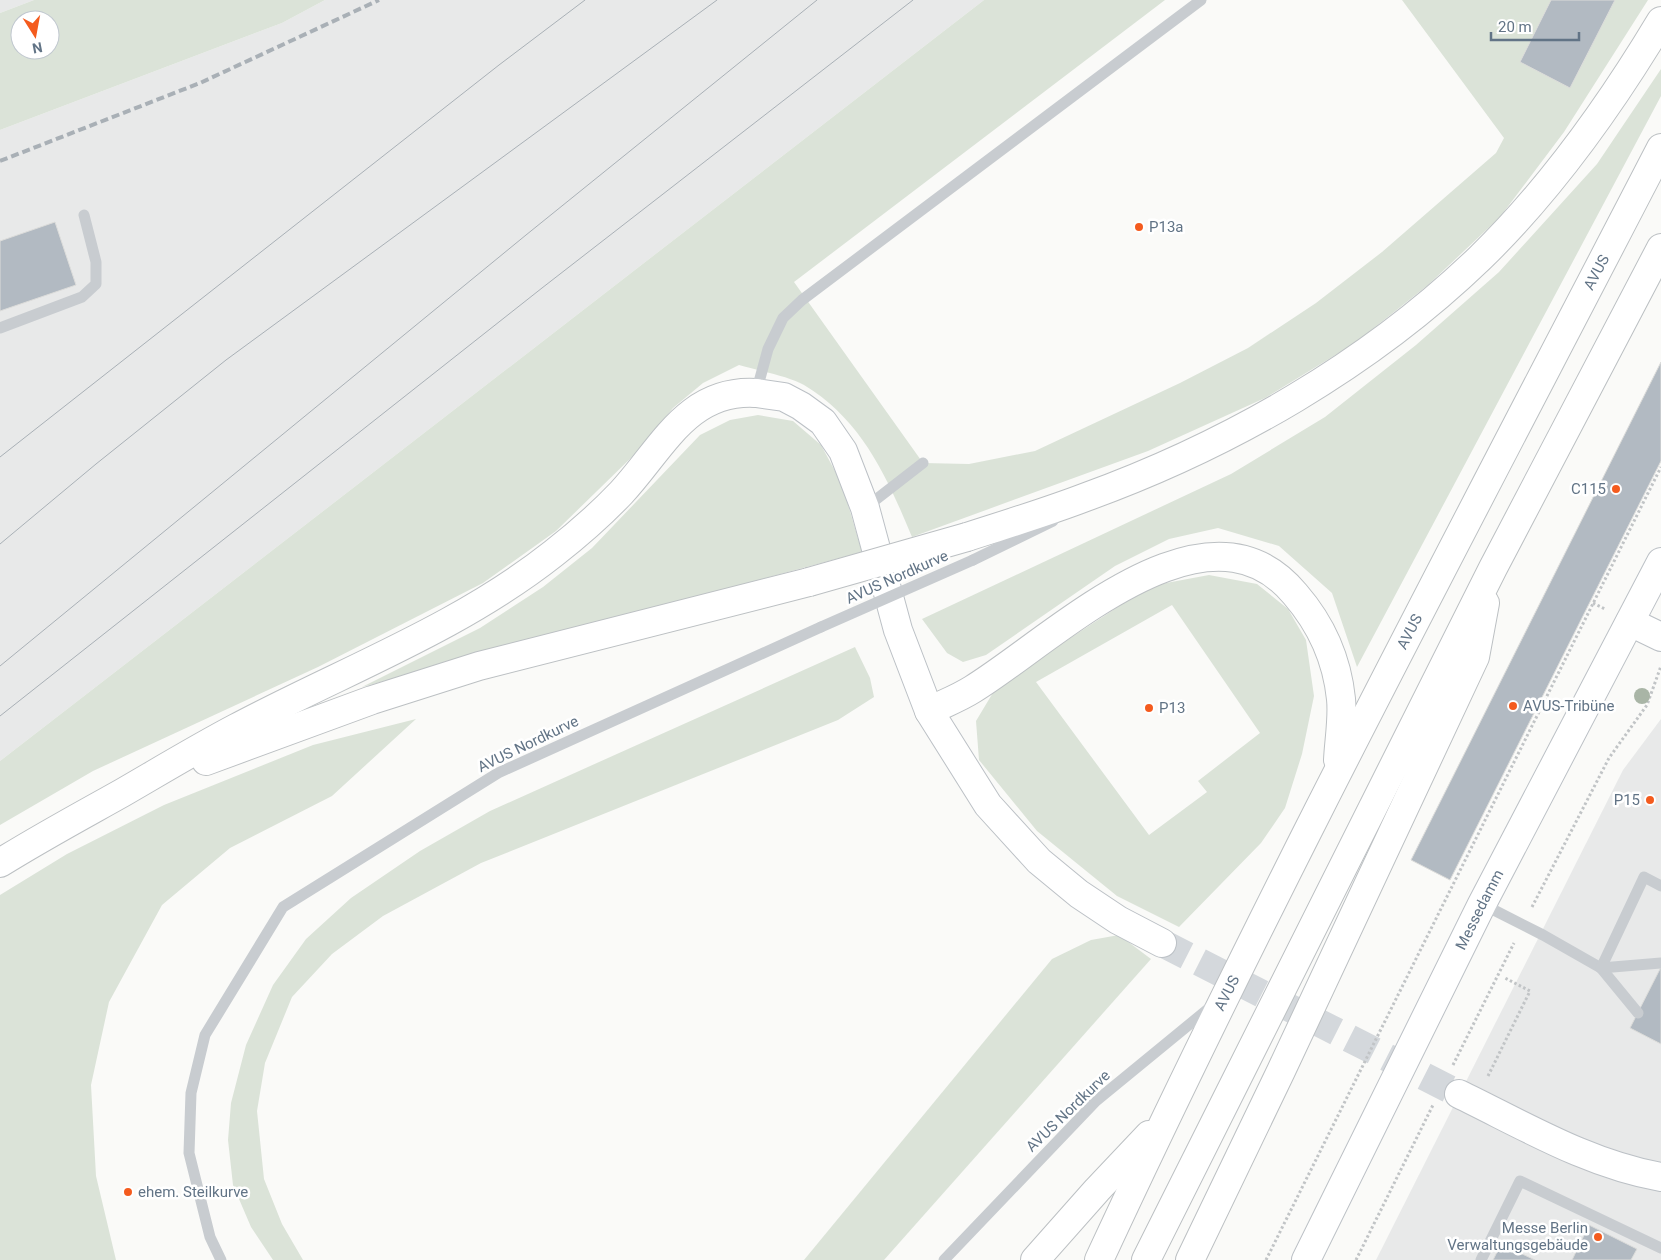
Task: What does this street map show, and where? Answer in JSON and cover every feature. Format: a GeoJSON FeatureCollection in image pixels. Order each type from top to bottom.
{"type":"FeatureCollection","features":[{"type":"Feature","properties":{"kind":"main road"},"geometry":{"type":"LineString","coordinates":[[118,795],[276,734],[372,700],[470,669],[708,606],[809,582],[970,548],[1146,473],[1258,420],[1354,360],[1442,293],[1481,257],[1551,181],[1628,74],[1661,21]]}},
{"type":"Feature","properties":{"kind":"main road","name":"AVUS"},"geometry":{"type":"LineString","coordinates":[[1099,1260],[1165,1118],[1338,770],[1661,148]]}},
{"type":"Feature","properties":{"kind":"main road"},"geometry":{"type":"LineString","coordinates":[[1146,1260],[1493,568],[1661,248]]}},
{"type":"Feature","properties":{"kind":"main road"},"geometry":{"type":"LineString","coordinates":[[0,862],[236,728],[433,632],[497,594],[554,553],[621,494],[677,424],[696,408],[718,396],[740,392],[756,393],[784,397],[823,422],[842,450],[866,508],[898,630],[929,711],[988,805],[1039,861],[1079,894],[1118,920],[1162,943]]}},
{"type":"Feature","properties":{"kind":"main road"},"geometry":{"type":"LineString","coordinates":[[929,711],[972,690],[1088,608],[1139,578],[1183,560],[1228,556],[1262,566],[1289,587],[1312,615],[1334,659],[1341,700],[1338,770]]}},
{"type":"Feature","properties":{"kind":"main road","name":"Messedamm"},"geometry":{"type":"LineString","coordinates":[[1306,1260],[1482,904],[1661,562]]}},
{"type":"Feature","properties":{"kind":"main road"},"geometry":{"type":"LineString","coordinates":[[1190,1260],[1281,1071],[1474,657],[1493,568]]}},
{"type":"Feature","properties":{"kind":"main road"},"geometry":{"type":"LineString","coordinates":[[1630,622],[1661,637]]}},
{"type":"Feature","properties":{"kind":"main road"},"geometry":{"type":"LineString","coordinates":[[1447,1098],[1590,1158],[1629,1171],[1661,1177]]}},
{"type":"Feature","properties":{"kind":"main road"},"geometry":{"type":"LineString","coordinates":[[1035,1260],[1096,1190],[1165,1118]]}},
{"type":"Feature","properties":{"kind":"lane"},"geometry":{"type":"LineString","coordinates":[[756,393],[768,350],[783,318],[802,300],[1201,0]]}},
{"type":"Feature","properties":{"kind":"lane"},"geometry":{"type":"LineString","coordinates":[[0,328],[82,297],[96,284],[96,262],[84,215]]}},
{"type":"Feature","properties":{"kind":"lane"},"geometry":{"type":"LineString","coordinates":[[866,508],[923,463]]}},
{"type":"Feature","properties":{"kind":"lane","name":"AVUS Nordkurve"},"geometry":{"type":"LineString","coordinates":[[221,1260],[210,1237],[189,1153],[191,1093],[205,1034],[283,907],[498,773],[821,627],[970,548]]}},
{"type":"Feature","properties":{"kind":"lane"},"geometry":{"type":"LineString","coordinates":[[1601,968],[1644,877],[1661,886]]}},
{"type":"Feature","properties":{"kind":"lane"},"geometry":{"type":"LineString","coordinates":[[1482,904],[1543,935],[1601,968],[1638,1013]]}},
{"type":"Feature","properties":{"kind":"lane"},"geometry":{"type":"LineString","coordinates":[[1601,968],[1661,963]]}},
{"type":"Feature","properties":{"kind":"lane","name":"AVUS Nordkurve"},"geometry":{"type":"LineString","coordinates":[[944,1260],[1096,1101],[1225,996]]}},
{"type":"Feature","properties":{"kind":"lane"},"geometry":{"type":"LineString","coordinates":[[1481,1260],[1520,1181],[1661,1248]]}},
{"type":"Feature","properties":{"kind":"path"},"geometry":{"type":"LineString","coordinates":[[1266,1260],[1661,467]]}},
{"type":"Feature","properties":{"kind":"path"},"geometry":{"type":"LineString","coordinates":[[1453,1066],[1609,758],[1646,706],[1661,666]]}},
{"type":"Feature","properties":{"kind":"path"},"geometry":{"type":"LineString","coordinates":[[1490,1073],[1530,991],[1505,978]]}},
{"type":"Feature","properties":{"kind":"path"},"geometry":{"type":"LineString","coordinates":[[1356,1260],[1447,1098]]}},
{"type":"Feature","properties":{"kind":"shaded area"},"geometry":{"type":"Polygon","coordinates":[[[0,0],[34,0],[0,13],[0,0]]]}},
{"type":"Feature","properties":{"kind":"shaded area"},"geometry":{"type":"Polygon","coordinates":[[[34,0],[325,0],[282,23],[0,130],[0,13],[34,0]]]}},
{"type":"Feature","properties":{"kind":"shaded area"},"geometry":{"type":"Polygon","coordinates":[[[325,0],[984,0],[0,761],[0,130],[282,23],[325,0]]]}},
{"type":"Feature","properties":{"kind":"shaded area"},"geometry":{"type":"Polygon","coordinates":[[[984,0],[1165,0],[794,282],[923,463],[969,464],[1035,451],[1180,383],[1248,348],[1316,303],[1382,252],[1496,153],[1504,138],[1402,0],[1648,0],[1564,132],[1500,217],[1428,285],[1355,343],[1265,398],[1148,451],[912,537],[882,472],[857,433],[842,415],[824,399],[798,382],[739,365],[703,383],[673,408],[636,453],[556,531],[483,583],[318,667],[93,771],[0,825],[0,761],[984,0]]]}},
{"type":"Feature","properties":{"kind":"shaded area"},"geometry":{"type":"Polygon","coordinates":[[[1661,69],[1661,96],[1357,667],[1332,593],[1279,546],[1218,528],[1169,539],[1115,566],[986,655],[963,662],[947,653],[922,619],[1231,474],[1325,417],[1416,345],[1499,272],[1597,164],[1661,69]]]}},
{"type":"Feature","properties":{"kind":"shaded area"},"geometry":{"type":"Polygon","coordinates":[[[758,415],[793,421],[821,445],[842,484],[862,552],[362,687],[480,628],[543,587],[592,548],[700,435],[730,420],[758,415]]]}},
{"type":"Feature","properties":{"kind":"shaded area"},"geometry":{"type":"Polygon","coordinates":[[[1209,575],[1257,584],[1288,609],[1306,640],[1314,696],[1302,754],[1285,808],[1261,843],[1179,927],[1117,896],[1037,831],[979,760],[976,721],[997,686],[1150,586],[1209,575]],[[1172,605],[1036,682],[1149,835],[1207,792],[1198,781],[1260,733],[1172,605]]]}},
{"type":"Feature","properties":{"kind":"shaded area"},"geometry":{"type":"Polygon","coordinates":[[[855,647],[870,678],[874,697],[838,720],[481,863],[383,916],[332,954],[292,997],[265,1063],[257,1111],[264,1179],[282,1224],[303,1260],[273,1260],[251,1227],[233,1185],[228,1140],[231,1103],[246,1045],[273,985],[306,939],[351,898],[420,851],[490,811],[855,647]]]}},
{"type":"Feature","properties":{"kind":"shaded area"},"geometry":{"type":"Polygon","coordinates":[[[416,719],[332,796],[230,848],[162,905],[109,1002],[91,1085],[96,1176],[116,1260],[0,1260],[0,895],[67,854],[164,805],[313,745],[416,719]]]}},
{"type":"Feature","properties":{"kind":"shaded area"},"geometry":{"type":"Polygon","coordinates":[[[1661,719],[1661,1260],[1376,1260],[1623,770],[1661,719]]]}},
{"type":"Feature","properties":{"kind":"shaded area"},"geometry":{"type":"Polygon","coordinates":[[[1119,935],[1151,959],[884,1260],[804,1260],[1052,959],[1091,940],[1119,935]]]}},
{"type":"Feature","properties":{"kind":"building"},"geometry":{"type":"Polygon","coordinates":[[[1551,0],[1615,0],[1570,88],[1520,62],[1551,0]]]}},
{"type":"Feature","properties":{"kind":"building"},"geometry":{"type":"Polygon","coordinates":[[[55,222],[76,285],[0,311],[0,241],[55,222]]]}},
{"type":"Feature","properties":{"kind":"building","name":"AVUS-Tribüne"},"geometry":{"type":"Polygon","coordinates":[[[1661,362],[1661,461],[1450,880],[1411,860],[1661,362]]]}},
{"type":"Feature","properties":{"kind":"building"},"geometry":{"type":"Polygon","coordinates":[[[1661,967],[1661,1044],[1630,1028],[1661,967]]]}},
{"type":"Feature","properties":{"kind":"building","name":"Messe Berlin Verwaltungsgebäude"},"geometry":{"type":"Polygon","coordinates":[[[1589,1225],[1637,1249],[1631,1260],[1572,1260],[1589,1225]]]}},
{"type":"Feature","properties":{"kind":"building","name":"Messe Berlin Verwaltungsgebäude"},"geometry":{"type":"Polygon","coordinates":[[[1501,1244],[1535,1260],[1493,1260],[1501,1244]]]}},
{"type":"Feature","properties":{"kind":"tunnel"},"geometry":{"type":"LineString","coordinates":[[1162,943],[1459,1094]]}},
{"type":"Feature","properties":{"kind":"tram line"},"geometry":{"type":"LineString","coordinates":[[0,457],[499,65],[585,0]]}},
{"type":"Feature","properties":{"kind":"tram line"},"geometry":{"type":"LineString","coordinates":[[0,544],[226,360],[717,0]]}},
{"type":"Feature","properties":{"kind":"tram line"},"geometry":{"type":"LineString","coordinates":[[0,666],[526,235],[817,0]]}},
{"type":"Feature","properties":{"kind":"tram line"},"geometry":{"type":"LineString","coordinates":[[0,716],[542,288],[913,0]]}},
{"type":"Feature","properties":{"kind":"railway"},"geometry":{"type":"LineString","coordinates":[[0,161],[200,83],[379,0]]}},
{"type":"Feature","properties":{"kind":"place","name":"P13a"},"geometry":{"type":"Point","coordinates":[1139,227]}},
{"type":"Feature","properties":{"kind":"place","name":"C115"},"geometry":{"type":"Point","coordinates":[1616,489]}},
{"type":"Feature","properties":{"kind":"place","name":"AVUS-Tribüne"},"geometry":{"type":"Point","coordinates":[1513,706]}},
{"type":"Feature","properties":{"kind":"place","name":"P13"},"geometry":{"type":"Point","coordinates":[1149,708]}},
{"type":"Feature","properties":{"kind":"place","name":"P15"},"geometry":{"type":"Point","coordinates":[1650,800]}},
{"type":"Feature","properties":{"kind":"place","name":"ehem. Steilkurve"},"geometry":{"type":"Point","coordinates":[128,1192]}},
{"type":"Feature","properties":{"kind":"place","name":"Messe Berlin Verwaltungsgebäude"},"geometry":{"type":"Point","coordinates":[1598,1237]}}]}
